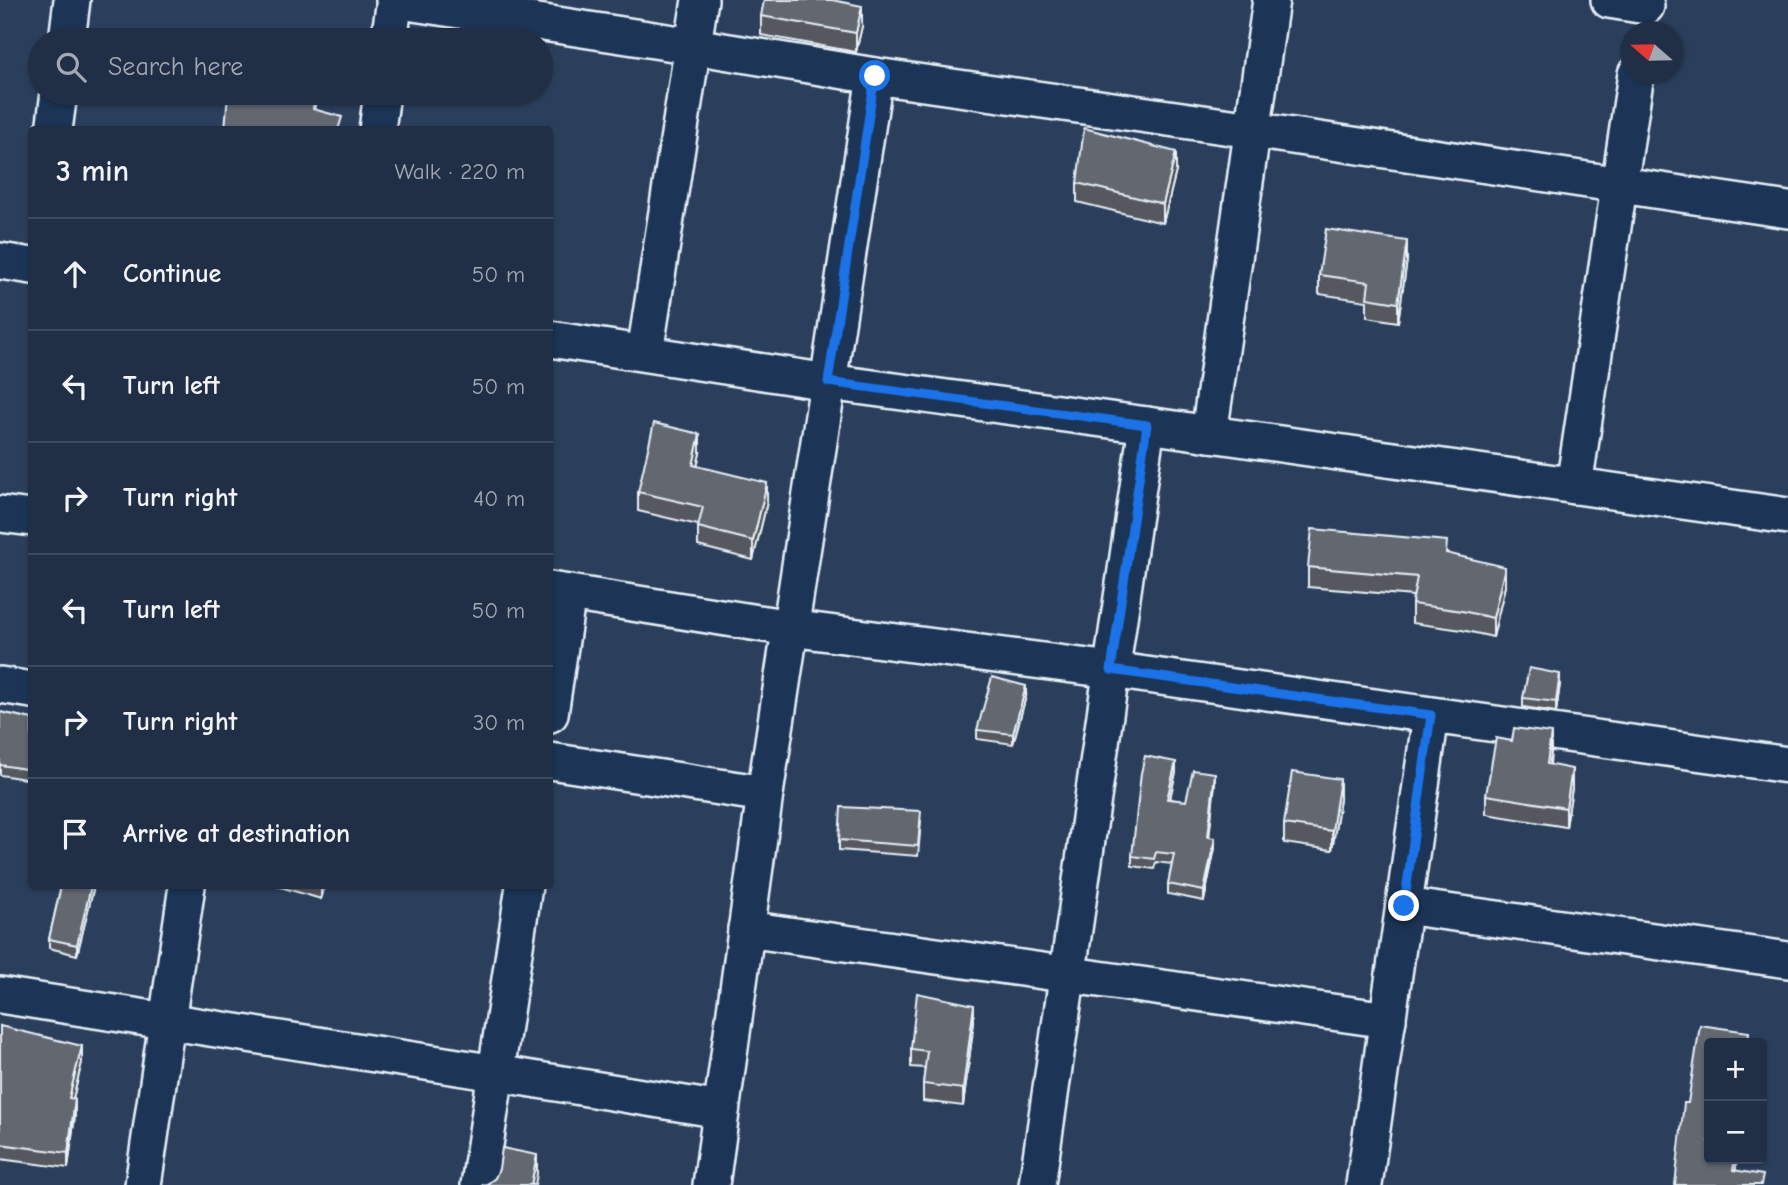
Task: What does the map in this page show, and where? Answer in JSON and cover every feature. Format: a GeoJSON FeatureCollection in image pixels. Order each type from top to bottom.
{"type":"FeatureCollection","features":[{"type":"Feature","properties":{"kind":"street"},"geometry":{"type":"LineString","coordinates":[[68,28],[72,0]]}},
{"type":"Feature","properties":{"kind":"street"},"geometry":{"type":"LineString","coordinates":[[390,28],[394,0],[875,76],[1788,210]]}},
{"type":"Feature","properties":{"kind":"street"},"geometry":{"type":"LineString","coordinates":[[645,353],[700,0]]}},
{"type":"Feature","properties":{"kind":"street"},"geometry":{"type":"LineString","coordinates":[[1209,434],[1271,0]]}},
{"type":"Feature","properties":{"kind":"street"},"geometry":{"type":"LineString","coordinates":[[1609,0],[1645,12]]}},
{"type":"Feature","properties":{"kind":"street"},"geometry":{"type":"LineString","coordinates":[[711,1185],[765,793],[875,76]]}},
{"type":"Feature","properties":{"kind":"street"},"geometry":{"type":"LineString","coordinates":[[1574,486],[1634,84]]}},
{"type":"Feature","properties":{"kind":"street"},"geometry":{"type":"LineString","coordinates":[[55,126],[57,105]]}},
{"type":"Feature","properties":{"kind":"street"},"geometry":{"type":"LineString","coordinates":[[378,126],[380,105]]}},
{"type":"Feature","properties":{"kind":"street"},"geometry":{"type":"LineString","coordinates":[[0,261],[28,265]]}},
{"type":"Feature","properties":{"kind":"street"},"geometry":{"type":"LineString","coordinates":[[553,339],[828,382],[1788,516]]}},
{"type":"Feature","properties":{"kind":"street"},"geometry":{"type":"LineString","coordinates":[[1037,1185],[1147,425]]}},
{"type":"Feature","properties":{"kind":"street"},"geometry":{"type":"LineString","coordinates":[[0,514],[28,518]]}},
{"type":"Feature","properties":{"kind":"street"},"geometry":{"type":"LineString","coordinates":[[553,673],[559,592],[790,628],[1788,765]]}},
{"type":"Feature","properties":{"kind":"street"},"geometry":{"type":"LineString","coordinates":[[0,685],[28,689]]}},
{"type":"Feature","properties":{"kind":"street"},"geometry":{"type":"LineString","coordinates":[[1364,1185],[1431,715]]}},
{"type":"Feature","properties":{"kind":"street"},"geometry":{"type":"LineString","coordinates":[[553,761],[765,793]]}},
{"type":"Feature","properties":{"kind":"street"},"geometry":{"type":"LineString","coordinates":[[143,1185],[187,889]]}},
{"type":"Feature","properties":{"kind":"street"},"geometry":{"type":"LineString","coordinates":[[479,1185],[524,889]]}},
{"type":"Feature","properties":{"kind":"street"},"geometry":{"type":"LineString","coordinates":[[1404,906],[1788,960]]}},
{"type":"Feature","properties":{"kind":"street"},"geometry":{"type":"LineString","coordinates":[[746,929],[1388,1020]]}},
{"type":"Feature","properties":{"kind":"street"},"geometry":{"type":"LineString","coordinates":[[0,995],[721,1110]]}},
{"type":"Feature","properties":{"kind":"building"},"geometry":{"type":"Polygon","coordinates":[[[764,0],[832,0],[862,6],[856,33],[761,16],[764,0]]]}},
{"type":"Feature","properties":{"kind":"building"},"geometry":{"type":"Polygon","coordinates":[[[227,105],[314,105],[313,109],[342,117],[339,126],[225,126],[227,105]]]}},
{"type":"Feature","properties":{"kind":"building"},"geometry":{"type":"Polygon","coordinates":[[[1084,128],[1176,152],[1163,204],[1077,183],[1084,128]]]}},
{"type":"Feature","properties":{"kind":"building"},"geometry":{"type":"Polygon","coordinates":[[[1326,229],[1407,241],[1398,303],[1367,298],[1369,282],[1319,275],[1326,229]]]}},
{"type":"Feature","properties":{"kind":"building"},"geometry":{"type":"Polygon","coordinates":[[[654,423],[700,434],[693,465],[767,483],[753,541],[698,527],[703,507],[638,492],[654,423]]]}},
{"type":"Feature","properties":{"kind":"building"},"geometry":{"type":"Polygon","coordinates":[[[1312,529],[1447,541],[1446,553],[1505,567],[1493,618],[1412,604],[1417,577],[1308,567],[1312,529]]]}},
{"type":"Feature","properties":{"kind":"building"},"geometry":{"type":"Polygon","coordinates":[[[1529,668],[1560,674],[1556,702],[1523,698],[1529,668]]]}},
{"type":"Feature","properties":{"kind":"building"},"geometry":{"type":"Polygon","coordinates":[[[992,677],[1026,686],[1013,734],[977,730],[992,677]]]}},
{"type":"Feature","properties":{"kind":"building"},"geometry":{"type":"Polygon","coordinates":[[[0,712],[28,718],[28,769],[0,765],[0,712]]]}},
{"type":"Feature","properties":{"kind":"building"},"geometry":{"type":"Polygon","coordinates":[[[1514,728],[1551,733],[1547,764],[1572,769],[1566,808],[1486,795],[1496,738],[1512,741],[1514,728]]]}},
{"type":"Feature","properties":{"kind":"building"},"geometry":{"type":"Polygon","coordinates":[[[1145,756],[1176,762],[1167,799],[1186,801],[1193,770],[1215,773],[1208,837],[1215,838],[1204,891],[1168,884],[1174,854],[1156,852],[1154,859],[1132,856],[1145,756]]]}},
{"type":"Feature","properties":{"kind":"building"},"geometry":{"type":"Polygon","coordinates":[[[1292,772],[1340,779],[1332,831],[1284,824],[1292,772]]]}},
{"type":"Feature","properties":{"kind":"building"},"geometry":{"type":"Polygon","coordinates":[[[841,807],[921,811],[918,846],[839,840],[841,807]]]}},
{"type":"Feature","properties":{"kind":"building"},"geometry":{"type":"Polygon","coordinates":[[[60,889],[90,889],[77,945],[49,939],[60,889]]]}},
{"type":"Feature","properties":{"kind":"building"},"geometry":{"type":"Polygon","coordinates":[[[917,993],[974,1005],[963,1089],[923,1084],[927,1051],[911,1049],[917,993]]]}},
{"type":"Feature","properties":{"kind":"building"},"geometry":{"type":"Polygon","coordinates":[[[1700,1025],[1749,1032],[1748,1038],[1704,1038],[1704,1164],[1734,1164],[1733,1170],[1763,1175],[1761,1185],[1675,1185],[1684,1103],[1688,1103],[1700,1025]]]}},
{"type":"Feature","properties":{"kind":"building"},"geometry":{"type":"Polygon","coordinates":[[[0,1026],[82,1046],[69,1098],[75,1099],[68,1153],[0,1144],[0,1026]]]}},
{"type":"Feature","properties":{"kind":"building"},"geometry":{"type":"Polygon","coordinates":[[[502,1148],[537,1155],[531,1185],[481,1185],[495,1178],[502,1148]]]}},
{"type":"Feature","properties":{"kind":"route"},"geometry":{"type":"LineString","coordinates":[[875,76],[828,382],[1147,425],[1111,670],[1431,715],[1404,906]]}}]}
